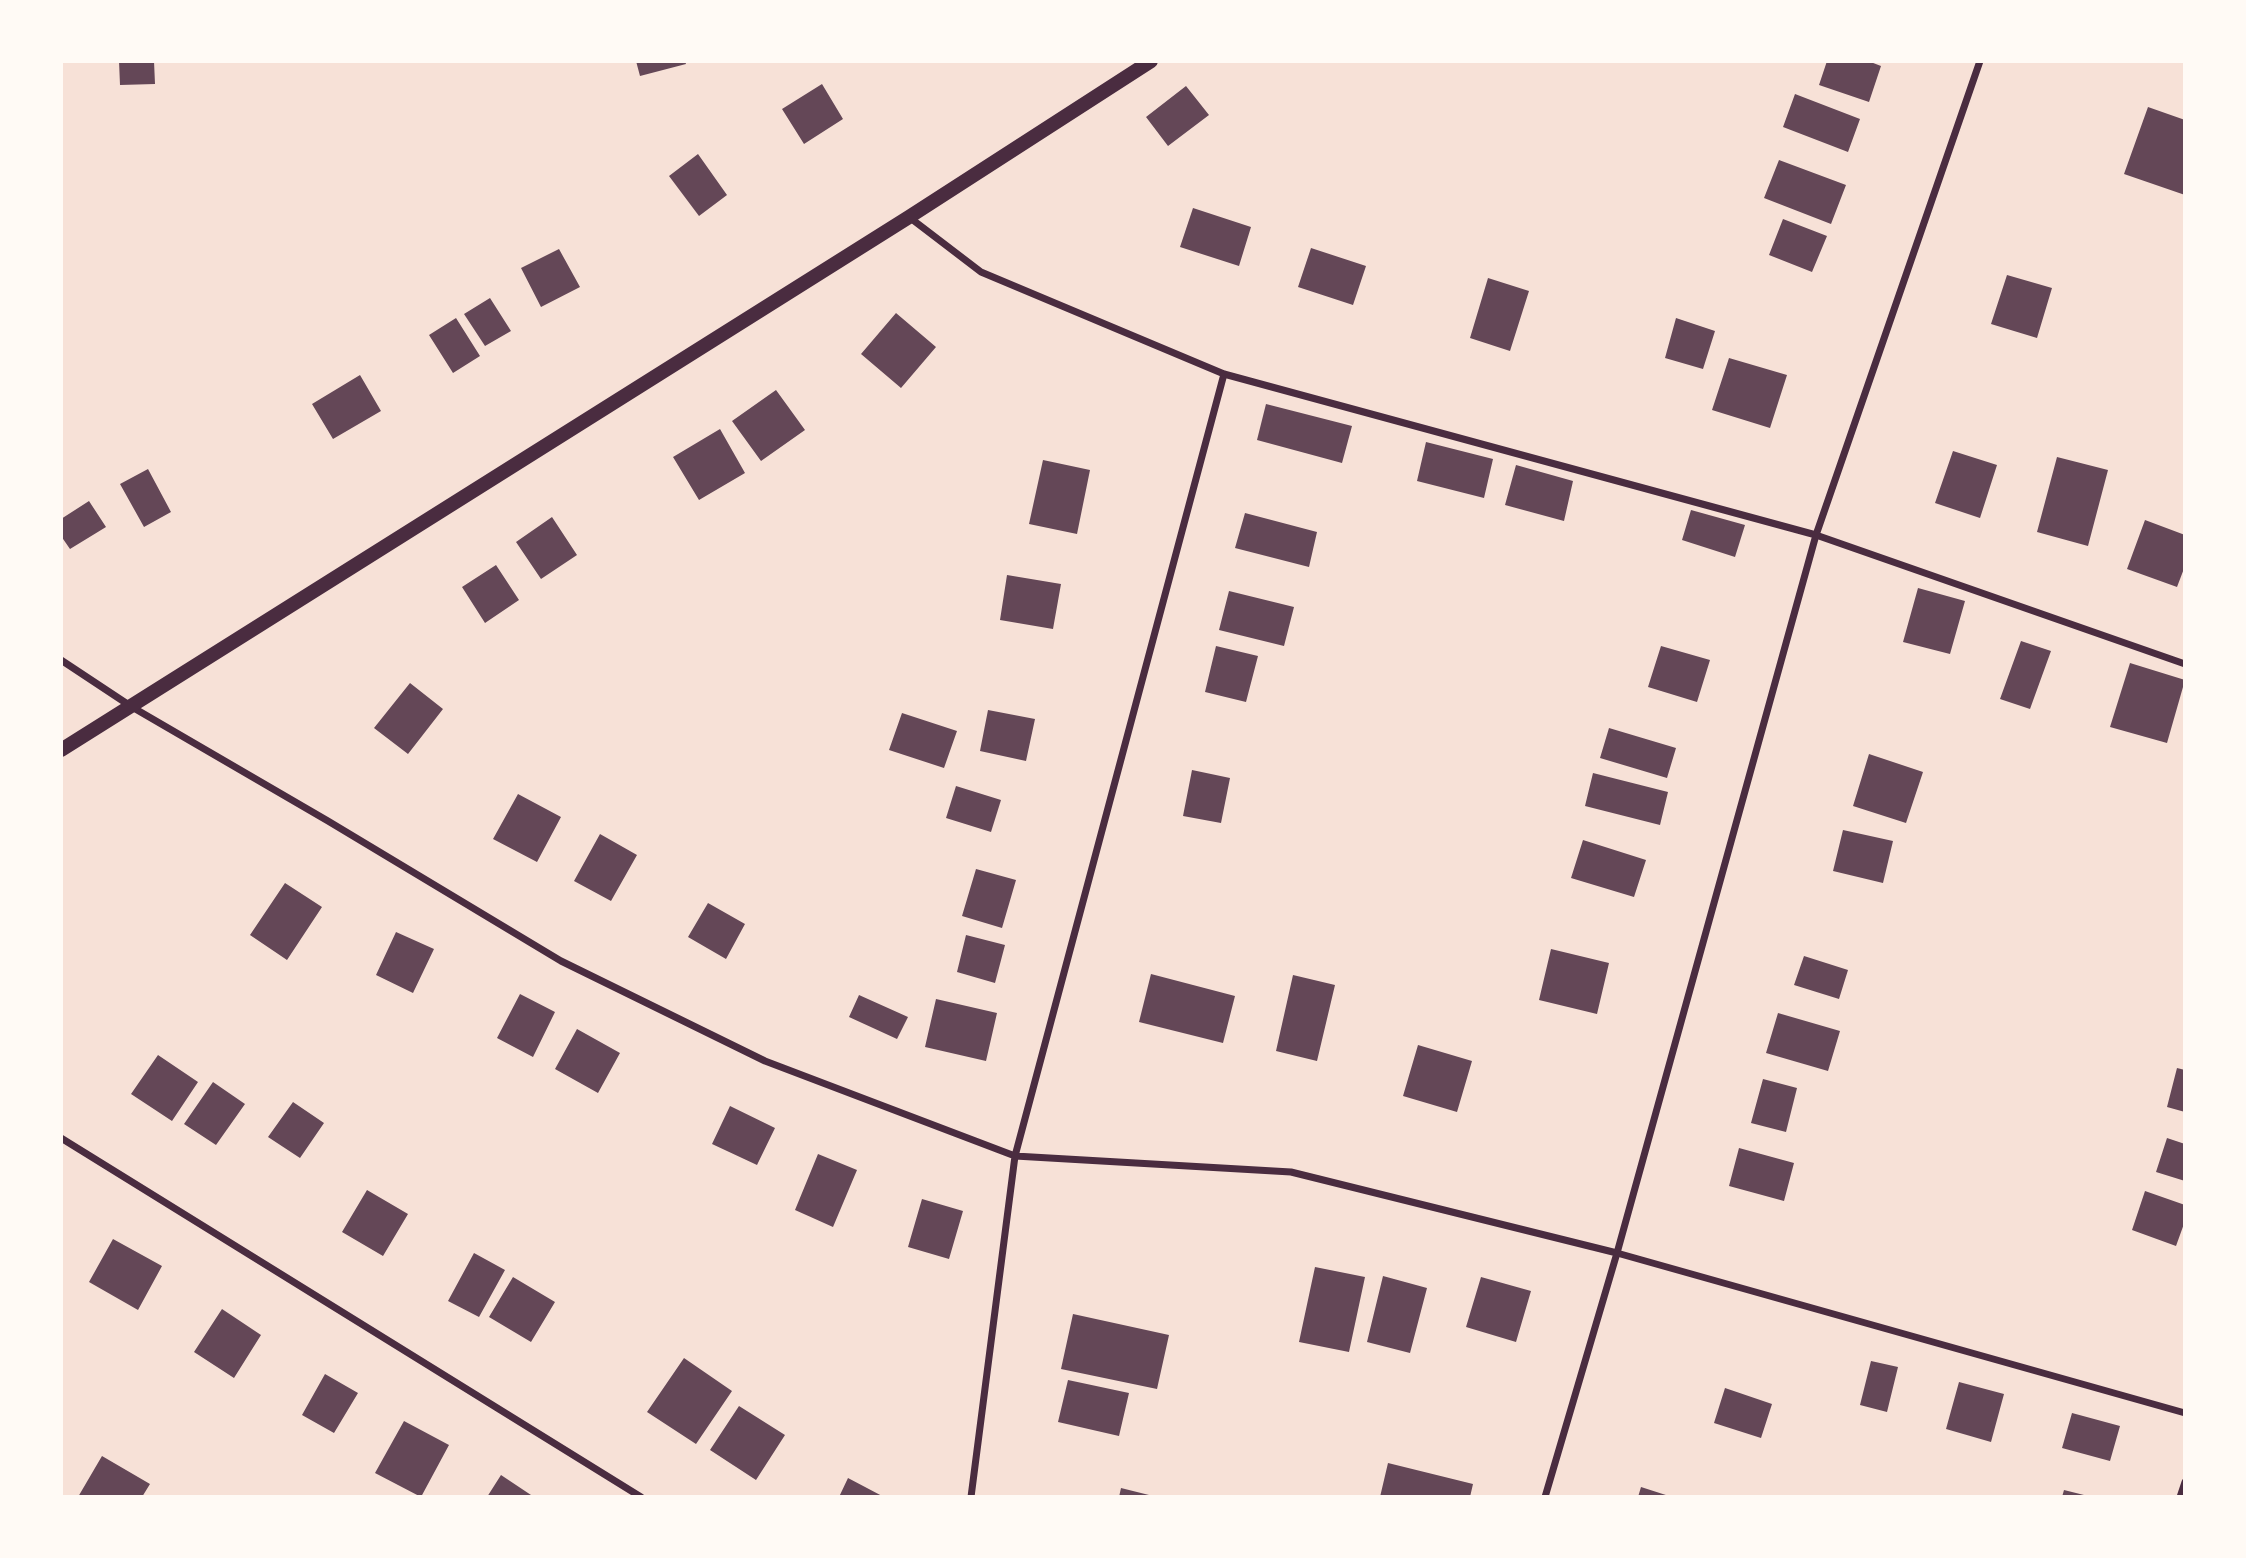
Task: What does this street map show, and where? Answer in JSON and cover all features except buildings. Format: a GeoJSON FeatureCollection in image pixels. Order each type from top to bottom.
{"type":"FeatureCollection","features":[{"type":"Feature","properties":{"kind":"main road"},"geometry":{"type":"LineString","coordinates":[[61,750],[909,217],[1151,61]]}},
{"type":"Feature","properties":{"kind":"street"},"geometry":{"type":"LineString","coordinates":[[1545,1497],[1617,1253],[1816,535],[1980,61]]}},
{"type":"Feature","properties":{"kind":"street"},"geometry":{"type":"LineString","coordinates":[[909,217],[981,272],[1224,374],[1816,535],[2185,664]]}},
{"type":"Feature","properties":{"kind":"street"},"geometry":{"type":"LineString","coordinates":[[971,1497],[1015,1156],[1224,374]]}},
{"type":"Feature","properties":{"kind":"street"},"geometry":{"type":"LineString","coordinates":[[61,660],[132,707],[561,961],[765,1060],[1015,1156],[1291,1172],[1617,1253],[2185,1413]]}},
{"type":"Feature","properties":{"kind":"street"},"geometry":{"type":"LineString","coordinates":[[61,1138],[641,1497]]}},
{"type":"Feature","properties":{"kind":"street"},"geometry":{"type":"LineString","coordinates":[[2180,1497],[2185,1482]]}}]}
